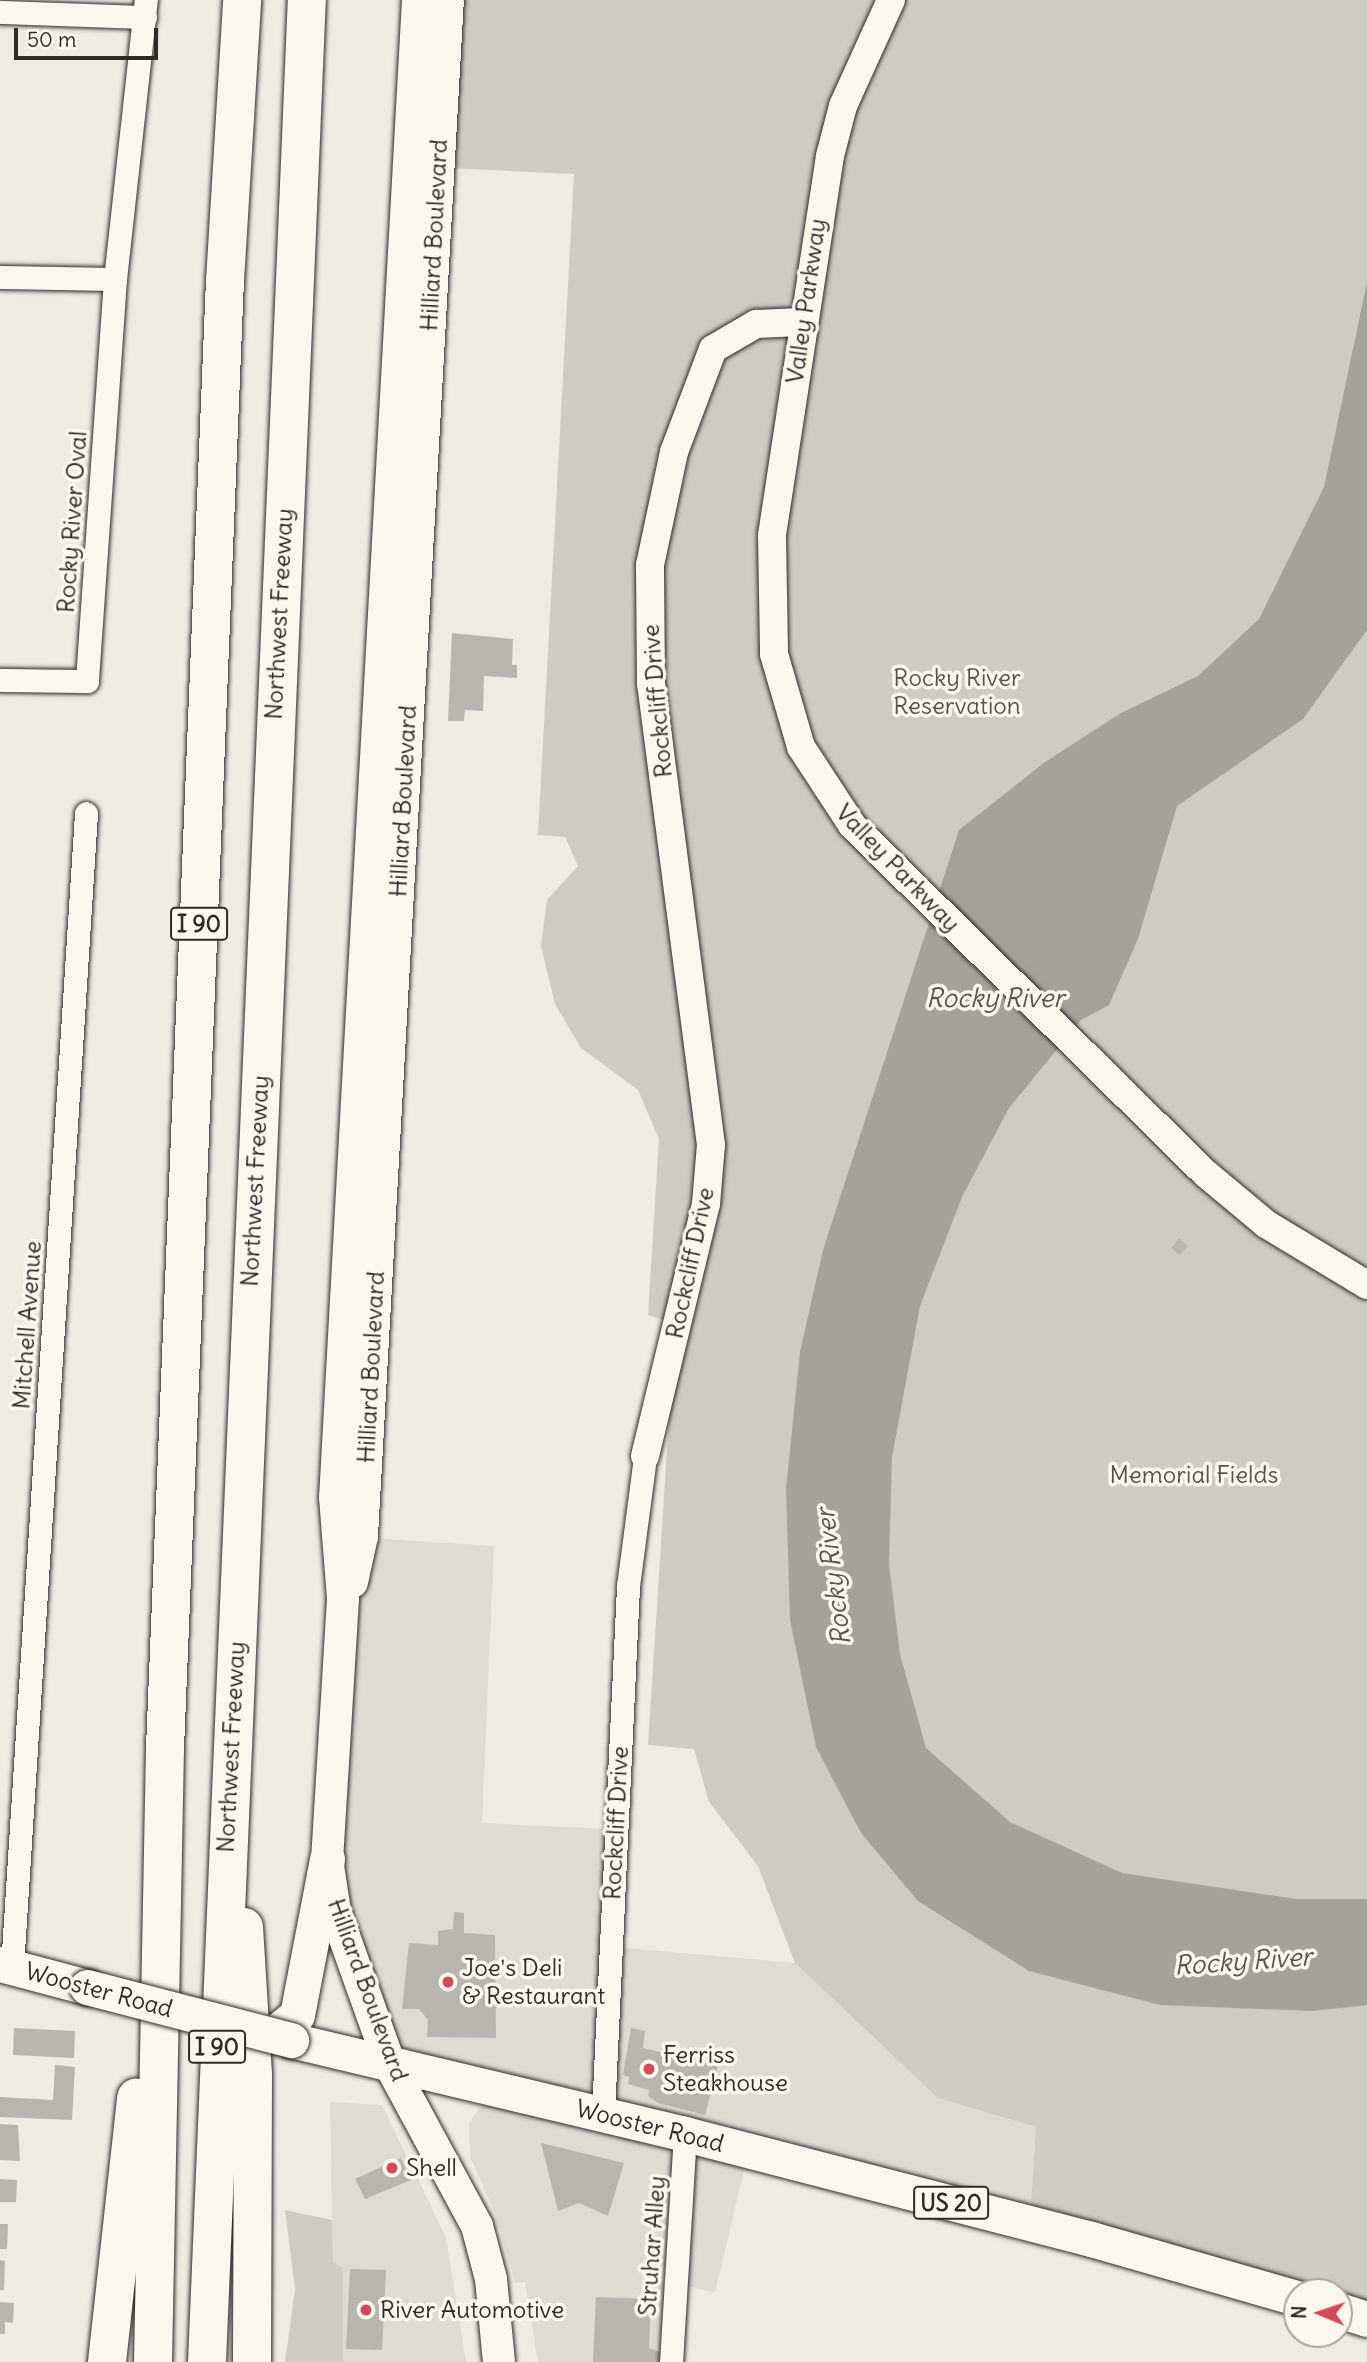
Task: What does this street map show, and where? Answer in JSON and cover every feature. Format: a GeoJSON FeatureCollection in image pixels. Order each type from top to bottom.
{"type":"FeatureCollection","features":[{"type":"Feature","properties":{"kind":"highway","name":"I 90"},"geometry":{"type":"LineString","coordinates":[[153,2362],[163,1849],[225,281],[242,0]]}},
{"type":"Feature","properties":{"kind":"highway","name":"Northwest Freeway"},"geometry":{"type":"LineString","coordinates":[[207,2362],[307,0]]}},
{"type":"Feature","properties":{"kind":"highway"},"geometry":{"type":"LineString","coordinates":[[232,1732],[253,2075],[252,2362]]}},
{"type":"Feature","properties":{"kind":"highway"},"geometry":{"type":"LineString","coordinates":[[107,2362],[163,1849]]}},
{"type":"Feature","properties":{"kind":"main road","name":"Hilliard Boulevard"},"geometry":{"type":"LineString","coordinates":[[418,0],[335,1497],[343,1599],[327,1859],[335,1911],[391,2067],[477,2226],[491,2279],[499,2362]]}},
{"type":"Feature","properties":{"kind":"main road","name":"Hilliard Boulevard"},"geometry":{"type":"LineString","coordinates":[[343,1599],[362,1536],[447,0]]}},
{"type":"Feature","properties":{"kind":"main road"},"geometry":{"type":"LineString","coordinates":[[287,2030],[327,1859]]}},
{"type":"Feature","properties":{"kind":"main road","name":"Wooster Road"},"geometry":{"type":"LineString","coordinates":[[6,1965],[87,1987],[287,2030],[391,2067],[603,2113],[1091,2239],[1283,2294]]}},
{"type":"Feature","properties":{"kind":"street","name":"Valley Parkway"},"geometry":{"type":"LineString","coordinates":[[891,0],[844,106],[816,222],[769,569],[774,654],[801,747],[826,793],[902,875],[1123,1093],[1266,1224],[1367,1285]]}},
{"type":"Feature","properties":{"kind":"street"},"geometry":{"type":"LineString","coordinates":[[0,12],[145,8]]}},
{"type":"Feature","properties":{"kind":"street","name":"Rocky River Oval"},"geometry":{"type":"LineString","coordinates":[[0,680],[87,681],[115,279],[145,8]]}},
{"type":"Feature","properties":{"kind":"street"},"geometry":{"type":"LineString","coordinates":[[0,276],[115,279]]}},
{"type":"Feature","properties":{"kind":"street","name":"Rockcliff Drive"},"geometry":{"type":"LineString","coordinates":[[603,2113],[628,1586],[645,1456],[706,1205],[711,1145],[651,684],[650,565],[674,452],[713,349],[756,324],[801,322]]}},
{"type":"Feature","properties":{"kind":"street","name":"Mitchell Avenue"},"geometry":{"type":"LineString","coordinates":[[6,1965],[86,813]]}},
{"type":"Feature","properties":{"kind":"street","name":"Struhar Alley"},"geometry":{"type":"LineString","coordinates":[[671,2362],[685,2134]]}},
{"type":"Feature","properties":{"kind":"shaded area"},"geometry":{"type":"Polygon","coordinates":[[[371,1538],[494,1546],[482,1823],[606,1829],[603,1946],[795,1963],[938,2098],[1036,2127],[1031,2208],[403,2052],[349,1910],[342,1823],[351,1596],[371,1538]]]}},
{"type":"Feature","properties":{"kind":"shaded area"},"geometry":{"type":"Polygon","coordinates":[[[330,2102],[382,2105],[446,2237],[466,2362],[343,2362],[343,2268],[333,2262],[330,2102]]]}},
{"type":"Feature","properties":{"kind":"shaded area"},"geometry":{"type":"Polygon","coordinates":[[[497,2103],[745,2166],[715,2293],[670,2281],[663,2362],[538,2362],[525,2282],[515,2283],[495,2213],[470,2157],[469,2124],[479,2108],[497,2103]]]}},
{"type":"Feature","properties":{"kind":"green space","name":"Rocky River Reservation"},"geometry":{"type":"Polygon","coordinates":[[[456,0],[1367,0],[1367,2314],[1353,2310],[1353,2278],[1283,2278],[1283,2288],[1030,2221],[1036,2127],[938,2098],[795,1963],[758,1866],[709,1802],[694,1749],[648,1745],[669,1419],[689,1329],[648,1315],[659,1139],[638,1090],[581,1048],[555,1004],[541,946],[547,900],[578,866],[565,837],[538,835],[574,174],[447,168],[456,0]]]}},
{"type":"Feature","properties":{"kind":"green space"},"geometry":{"type":"Polygon","coordinates":[[[285,2210],[332,2220],[333,2262],[343,2268],[343,2362],[285,2362],[295,2289],[285,2210]]]}},
{"type":"Feature","properties":{"kind":"water","name":"Rocky River"},"geometry":{"type":"Polygon","coordinates":[[[1367,282],[1367,630],[1303,719],[1177,806],[1138,939],[1109,1005],[1081,1020],[1009,1108],[962,1197],[920,1306],[892,1457],[889,1564],[900,1654],[926,1748],[1010,1822],[1122,1873],[1296,1899],[1367,1899],[1367,2005],[1313,2011],[1160,2005],[1029,1971],[918,1901],[861,1833],[816,1747],[790,1620],[786,1489],[800,1352],[823,1250],[959,830],[1045,762],[1121,713],[1198,676],[1259,619],[1324,487],[1367,282]]]}},
{"type":"Feature","properties":{"kind":"building"},"geometry":{"type":"Polygon","coordinates":[[[452,633],[513,639],[512,665],[517,665],[517,678],[484,676],[483,711],[465,710],[464,721],[448,721],[452,633]]]}},
{"type":"Feature","properties":{"kind":"building"},"geometry":{"type":"Polygon","coordinates":[[[1179,1238],[1188,1246],[1179,1255],[1171,1248],[1179,1238]]]}},
{"type":"Feature","properties":{"kind":"building","name":"Joe's Deli & Restaurant"},"geometry":{"type":"Polygon","coordinates":[[[454,1912],[464,1913],[464,1933],[495,1935],[496,2038],[427,2037],[428,2020],[419,2009],[402,2009],[409,1943],[438,1945],[438,1931],[453,1929],[454,1912]]]}},
{"type":"Feature","properties":{"kind":"building"},"geometry":{"type":"Polygon","coordinates":[[[14,2028],[75,2031],[74,2058],[13,2055],[14,2028]]]}},
{"type":"Feature","properties":{"kind":"building"},"geometry":{"type":"Polygon","coordinates":[[[631,2028],[645,2031],[643,2048],[664,2053],[666,2046],[680,2048],[678,2056],[718,2066],[705,2115],[658,2103],[648,2096],[649,2090],[628,2084],[629,2077],[623,2075],[631,2028]]]}},
{"type":"Feature","properties":{"kind":"building"},"geometry":{"type":"Polygon","coordinates":[[[55,2065],[75,2067],[72,2120],[0,2117],[0,2097],[53,2100],[55,2065]]]}},
{"type":"Feature","properties":{"kind":"building"},"geometry":{"type":"Polygon","coordinates":[[[0,2124],[18,2125],[20,2161],[0,2160],[0,2124]]]}},
{"type":"Feature","properties":{"kind":"building"},"geometry":{"type":"Polygon","coordinates":[[[541,2143],[624,2163],[608,2216],[579,2203],[558,2211],[541,2143]]]}},
{"type":"Feature","properties":{"kind":"building","name":"Shell"},"geometry":{"type":"Polygon","coordinates":[[[401,2158],[411,2180],[365,2199],[355,2179],[401,2158]]]}},
{"type":"Feature","properties":{"kind":"building"},"geometry":{"type":"Polygon","coordinates":[[[0,2179],[17,2180],[16,2202],[0,2202],[0,2179]]]}},
{"type":"Feature","properties":{"kind":"building"},"geometry":{"type":"Polygon","coordinates":[[[0,2224],[8,2224],[7,2249],[0,2249],[0,2224]]]}},
{"type":"Feature","properties":{"kind":"building"},"geometry":{"type":"Polygon","coordinates":[[[0,2260],[5,2261],[4,2290],[0,2290],[0,2260]]]}},
{"type":"Feature","properties":{"kind":"building","name":"River Automotive"},"geometry":{"type":"Polygon","coordinates":[[[350,2269],[386,2270],[382,2350],[346,2349],[350,2269]]]}},
{"type":"Feature","properties":{"kind":"building"},"geometry":{"type":"Polygon","coordinates":[[[596,2297],[651,2299],[649,2348],[660,2352],[660,2362],[593,2362],[596,2297]]]}},
{"type":"Feature","properties":{"kind":"building"},"geometry":{"type":"Polygon","coordinates":[[[0,2302],[14,2303],[13,2323],[5,2322],[5,2334],[0,2334],[0,2302]]]}},
{"type":"Feature","properties":{"kind":"place","name":"Joe's Deli & Restaurant"},"geometry":{"type":"Point","coordinates":[448,1982]}},
{"type":"Feature","properties":{"kind":"place","name":"Ferriss Steakhouse"},"geometry":{"type":"Point","coordinates":[649,2069]}},
{"type":"Feature","properties":{"kind":"place","name":"Shell"},"geometry":{"type":"Point","coordinates":[392,2168]}},
{"type":"Feature","properties":{"kind":"place","name":"River Automotive"},"geometry":{"type":"Point","coordinates":[366,2310]}},
{"type":"Feature","properties":{"kind":"park label","name":"Memorial Fields"},"geometry":{"type":"Point","coordinates":[1194,1475]}}]}
